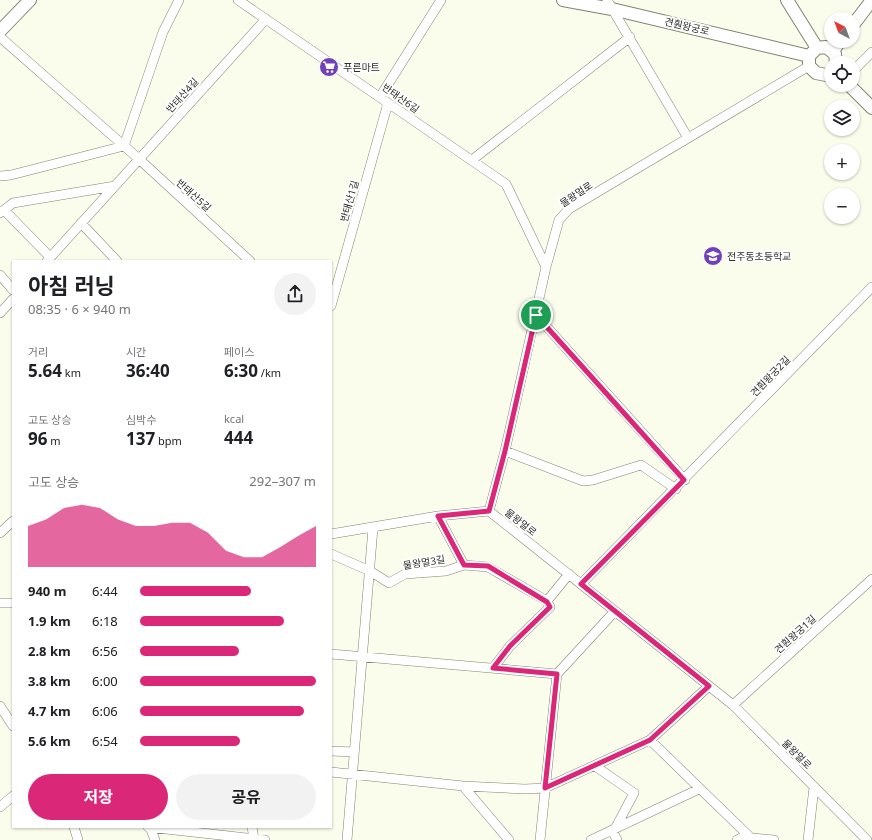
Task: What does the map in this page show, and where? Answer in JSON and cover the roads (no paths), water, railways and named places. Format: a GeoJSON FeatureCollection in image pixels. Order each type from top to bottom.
{"type":"FeatureCollection","features":[{"type":"Feature","properties":{"kind":"street"},"geometry":{"type":"LineString","coordinates":[[0,31],[30,0]]}},
{"type":"Feature","properties":{"kind":"street"},"geometry":{"type":"LineString","coordinates":[[0,175],[11,175],[124,146],[162,32],[179,0]]}},
{"type":"Feature","properties":{"kind":"street","name":"반태산6길"},"geometry":{"type":"LineString","coordinates":[[238,0],[506,184],[546,267]]}},
{"type":"Feature","properties":{"kind":"street"},"geometry":{"type":"LineString","coordinates":[[380,97],[441,0]]}},
{"type":"Feature","properties":{"kind":"street","name":"견훤왕궁로"},"geometry":{"type":"LineString","coordinates":[[563,0],[610,4],[812,56]]}},
{"type":"Feature","properties":{"kind":"street"},"geometry":{"type":"LineString","coordinates":[[787,0],[812,56],[816,73],[820,75],[824,74]]}},
{"type":"Feature","properties":{"kind":"street"},"geometry":{"type":"LineString","coordinates":[[860,16],[872,1]]}},
{"type":"Feature","properties":{"kind":"street"},"geometry":{"type":"LineString","coordinates":[[610,4],[688,138]]}},
{"type":"Feature","properties":{"kind":"street","name":"반태산4길"},"geometry":{"type":"LineString","coordinates":[[2,212],[49,259],[266,19]]}},
{"type":"Feature","properties":{"kind":"street","name":"반태산5길"},"geometry":{"type":"LineString","coordinates":[[0,37],[139,159],[249,260]]}},
{"type":"Feature","properties":{"kind":"street"},"geometry":{"type":"LineString","coordinates":[[472,160],[630,37]]}},
{"type":"Feature","properties":{"kind":"street"},"geometry":{"type":"LineString","coordinates":[[812,56],[826,47],[833,51],[836,56]]}},
{"type":"Feature","properties":{"kind":"street"},"geometry":{"type":"LineString","coordinates":[[860,64],[872,52]]}},
{"type":"Feature","properties":{"kind":"street","name":"물왕멀로"},"geometry":{"type":"LineString","coordinates":[[812,56],[688,138],[569,209],[559,220],[546,267],[505,451],[489,511],[733,705],[867,840]]}},
{"type":"Feature","properties":{"kind":"street"},"geometry":{"type":"LineString","coordinates":[[856,92],[872,108]]}},
{"type":"Feature","properties":{"kind":"street","name":"반태산1길"},"geometry":{"type":"LineString","coordinates":[[332,302],[388,102]]}},
{"type":"Feature","properties":{"kind":"street"},"geometry":{"type":"LineString","coordinates":[[2,212],[13,203],[114,186]]}},
{"type":"Feature","properties":{"kind":"street"},"geometry":{"type":"LineString","coordinates":[[81,223],[116,260]]}},
{"type":"Feature","properties":{"kind":"street"},"geometry":{"type":"LineString","coordinates":[[0,275],[12,289]]}},
{"type":"Feature","properties":{"kind":"street","name":"견훤왕궁2길"},"geometry":{"type":"LineString","coordinates":[[581,584],[676,489],[872,287]]}},
{"type":"Feature","properties":{"kind":"street"},"geometry":{"type":"LineString","coordinates":[[0,313],[12,300]]}},
{"type":"Feature","properties":{"kind":"street"},"geometry":{"type":"LineString","coordinates":[[536,315],[684,480]]}},
{"type":"Feature","properties":{"kind":"street"},"geometry":{"type":"LineString","coordinates":[[505,451],[584,481],[593,480],[607,474],[641,465],[676,489]]}},
{"type":"Feature","properties":{"kind":"street"},"geometry":{"type":"LineString","coordinates":[[332,534],[438,516],[489,511]]}},
{"type":"Feature","properties":{"kind":"street"},"geometry":{"type":"LineString","coordinates":[[438,516],[464,565]]}},
{"type":"Feature","properties":{"kind":"street"},"geometry":{"type":"LineString","coordinates":[[0,533],[12,522]]}},
{"type":"Feature","properties":{"kind":"street"},"geometry":{"type":"LineString","coordinates":[[347,840],[373,528]]}},
{"type":"Feature","properties":{"kind":"street","name":"물왕멀3길"},"geometry":{"type":"LineString","coordinates":[[332,554],[370,571],[389,583],[405,574],[446,571],[464,565],[488,566],[547,602]]}},
{"type":"Feature","properties":{"kind":"street"},"geometry":{"type":"LineString","coordinates":[[493,668],[510,646],[550,607],[547,602],[569,574]]}},
{"type":"Feature","properties":{"kind":"street","name":"견훤왕궁1길"},"geometry":{"type":"LineString","coordinates":[[733,705],[872,579]]}},
{"type":"Feature","properties":{"kind":"street"},"geometry":{"type":"LineString","coordinates":[[0,603],[12,603]]}},
{"type":"Feature","properties":{"kind":"street"},"geometry":{"type":"LineString","coordinates":[[540,840],[557,674],[615,611]]}},
{"type":"Feature","properties":{"kind":"street"},"geometry":{"type":"LineString","coordinates":[[332,654],[557,674]]}},
{"type":"Feature","properties":{"kind":"street"},"geometry":{"type":"LineString","coordinates":[[332,772],[463,786],[525,789],[545,788],[650,740],[709,686]]}},
{"type":"Feature","properties":{"kind":"street"},"geometry":{"type":"LineString","coordinates":[[0,706],[12,724]]}},
{"type":"Feature","properties":{"kind":"street"},"geometry":{"type":"LineString","coordinates":[[650,740],[751,838],[774,840]]}},
{"type":"Feature","properties":{"kind":"street"},"geometry":{"type":"LineString","coordinates":[[332,751],[354,752]]}},
{"type":"Feature","properties":{"kind":"street"},"geometry":{"type":"LineString","coordinates":[[595,766],[634,794],[614,829],[617,840]]}},
{"type":"Feature","properties":{"kind":"street"},"geometry":{"type":"LineString","coordinates":[[463,786],[509,840]]}},
{"type":"Feature","properties":{"kind":"street"},"geometry":{"type":"LineString","coordinates":[[808,840],[814,787]]}},
{"type":"Feature","properties":{"kind":"street"},"geometry":{"type":"LineString","coordinates":[[591,840],[699,789]]}},
{"type":"Feature","properties":{"kind":"street"},"geometry":{"type":"LineString","coordinates":[[0,807],[12,797]]}},
{"type":"Feature","properties":{"kind":"street"},"geometry":{"type":"LineString","coordinates":[[74,828],[78,840]]}},
{"type":"Feature","properties":{"kind":"street"},"geometry":{"type":"LineString","coordinates":[[149,828],[155,840]]}},
{"type":"Feature","properties":{"kind":"street"},"geometry":{"type":"LineString","coordinates":[[158,828],[265,840]]}},
{"type":"Feature","properties":{"kind":"street"},"geometry":{"type":"LineString","coordinates":[[252,828],[254,839]]}},
{"type":"Feature","properties":{"kind":"street"},"geometry":{"type":"LineString","coordinates":[[737,840],[747,834]]}},
{"type":"Feature","properties":{"kind":"place","name":"푸른마트"},"geometry":{"type":"Point","coordinates":[329,67]}},
{"type":"Feature","properties":{"kind":"place","name":"전주동초등학교"},"geometry":{"type":"Point","coordinates":[713,256]}}]}
